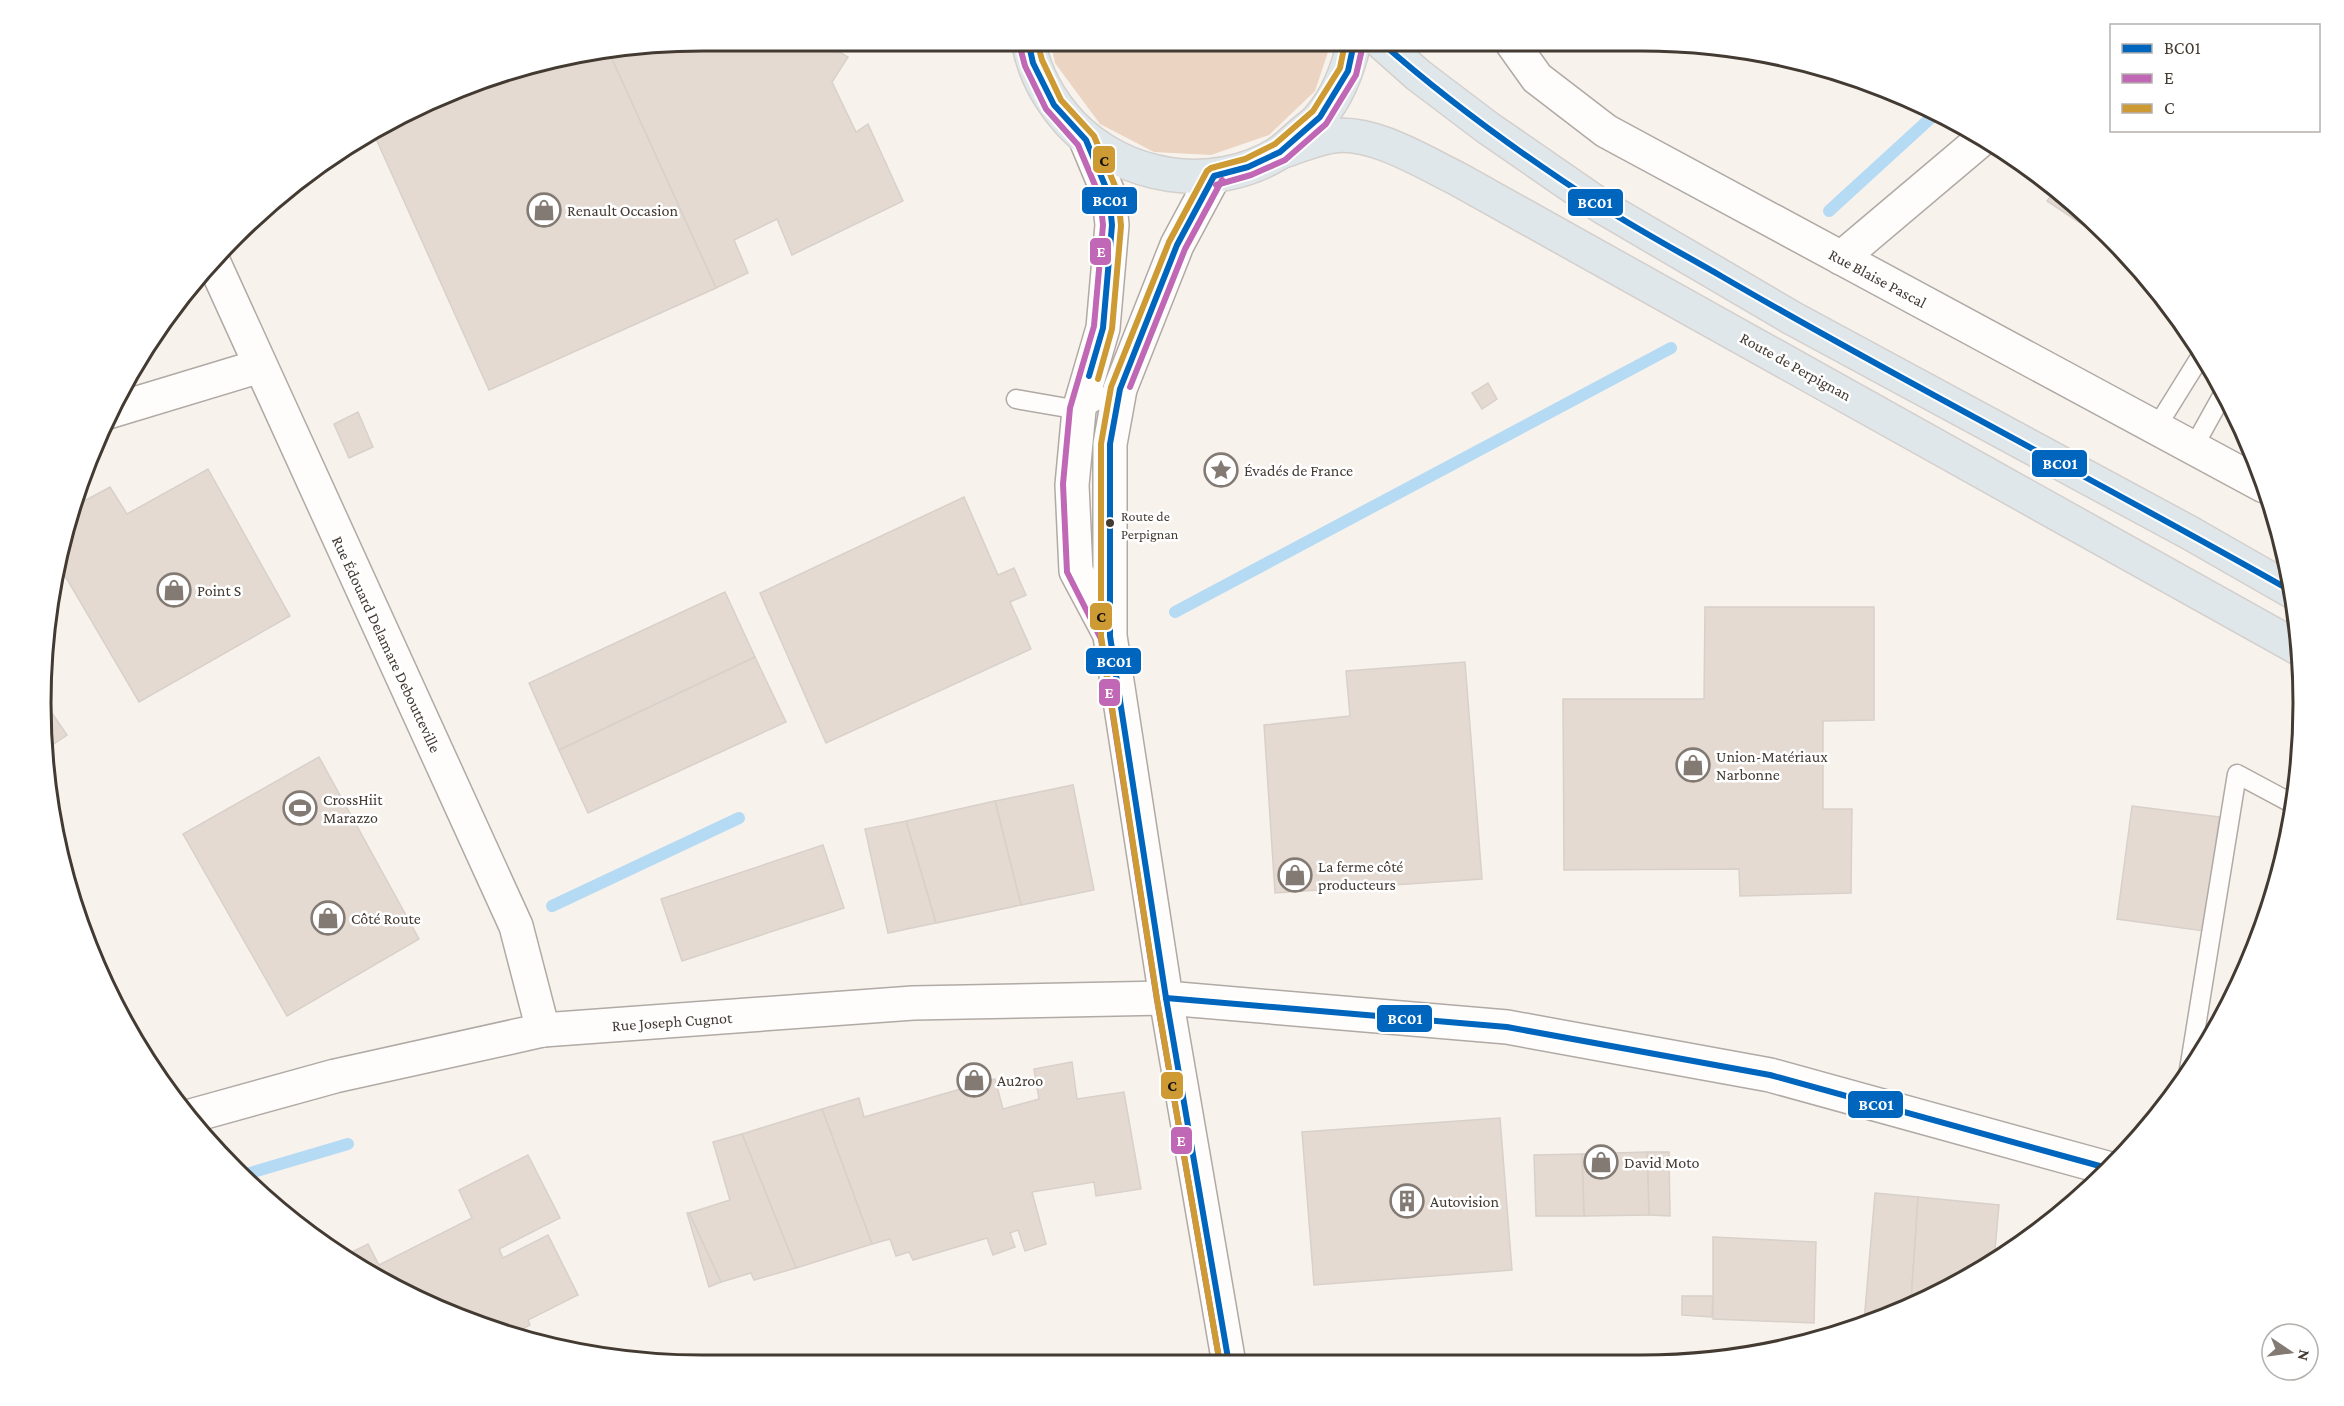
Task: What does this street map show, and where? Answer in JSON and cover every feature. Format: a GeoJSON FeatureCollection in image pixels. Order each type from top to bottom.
{"type":"FeatureCollection","features":[{"type":"Feature","properties":{"kind":"main road"},"geometry":{"type":"LineString","coordinates":[[1030,51],[1033,63],[1054,105],[1086,140],[1125,163],[1169,176],[1215,176],[1248,167],[1280,152],[1320,117],[1348,71],[1352,51]]}},
{"type":"Feature","properties":{"kind":"main road"},"geometry":{"type":"LineString","coordinates":[[1391,51],[1418,75],[1488,128],[1601,206],[1792,318],[2190,533],[2282,585]]}},
{"type":"Feature","properties":{"kind":"main road","name":"Route de Perpignan"},"geometry":{"type":"LineString","coordinates":[[1280,152],[1334,135],[1360,137],[1384,144],[1456,178],[2290,644]]}},
{"type":"Feature","properties":{"kind":"street","name":"Rue Blaise Pascal"},"geometry":{"type":"LineString","coordinates":[[1518,51],[1537,78],[1606,131],[2253,480]]}},
{"type":"Feature","properties":{"kind":"street"},"geometry":{"type":"LineString","coordinates":[[1086,140],[1109,195],[1112,225],[1103,328],[1079,410],[1072,485],[1076,571],[1110,636]]}},
{"type":"Feature","properties":{"kind":"street"},"geometry":{"type":"LineString","coordinates":[[1841,258],[1976,144]]}},
{"type":"Feature","properties":{"kind":"street"},"geometry":{"type":"LineString","coordinates":[[1215,176],[1177,245],[1120,389],[1110,444],[1110,636],[1166,998],[1227,1355]]}},
{"type":"Feature","properties":{"kind":"street","name":"Rue Édouard Delamare Deboutteville"},"geometry":{"type":"LineString","coordinates":[[216,269],[516,926],[543,1030]]}},
{"type":"Feature","properties":{"kind":"street"},"geometry":{"type":"LineString","coordinates":[[122,408],[260,366]]}},
{"type":"Feature","properties":{"kind":"street","name":"Rue Joseph Cugnot"},"geometry":{"type":"LineString","coordinates":[[198,1114],[335,1076],[543,1030],[913,1003],[1166,998],[1507,1027],[1770,1075],[2100,1166]]}},
{"type":"Feature","properties":{"kind":"lane"},"geometry":{"type":"LineString","coordinates":[[2156,428],[2197,362]]}},
{"type":"Feature","properties":{"kind":"lane"},"geometry":{"type":"LineString","coordinates":[[1016,399],[1079,410],[1120,389]]}},
{"type":"Feature","properties":{"kind":"lane"},"geometry":{"type":"LineString","coordinates":[[2193,448],[2219,401]]}},
{"type":"Feature","properties":{"kind":"lane"},"geometry":{"type":"LineString","coordinates":[[2192,1051],[2237,774],[2285,799]]}},
{"type":"Feature","properties":{"kind":"shaded area"},"geometry":{"type":"Polygon","coordinates":[[[1052,51],[1328,51],[1315,91],[1269,135],[1211,155],[1154,152],[1100,124],[1055,63],[1052,51]]]}},
{"type":"Feature","properties":{"kind":"building","name":"Renault Occasion"},"geometry":{"type":"Polygon","coordinates":[[[838,51],[848,57],[832,82],[856,132],[868,124],[903,201],[792,255],[777,219],[734,240],[748,273],[716,288],[612,58],[660,52],[838,51]]]}},
{"type":"Feature","properties":{"kind":"building","name":"Renault Occasion"},"geometry":{"type":"Polygon","coordinates":[[[612,58],[716,288],[489,390],[376,139],[415,118],[493,86],[534,73],[612,58]]]}},
{"type":"Feature","properties":{"kind":"building"},"geometry":{"type":"Polygon","coordinates":[[[2050,196],[2085,226],[2047,201],[2050,196]]]}},
{"type":"Feature","properties":{"kind":"building"},"geometry":{"type":"Polygon","coordinates":[[[1488,383],[1497,399],[1482,409],[1472,393],[1488,383]]]}},
{"type":"Feature","properties":{"kind":"building"},"geometry":{"type":"Polygon","coordinates":[[[358,412],[373,447],[349,458],[334,424],[358,412]]]}},
{"type":"Feature","properties":{"kind":"building","name":"Point S"},"geometry":{"type":"Polygon","coordinates":[[[208,469],[290,616],[139,702],[64,575],[73,534],[83,501],[110,487],[127,514],[208,469]]]}},
{"type":"Feature","properties":{"kind":"building"},"geometry":{"type":"Polygon","coordinates":[[[964,497],[998,575],[1014,568],[1026,595],[1010,602],[1031,649],[826,743],[760,593],[964,497]]]}},
{"type":"Feature","properties":{"kind":"building"},"geometry":{"type":"Polygon","coordinates":[[[725,592],[755,657],[559,750],[529,683],[725,592]]]}},
{"type":"Feature","properties":{"kind":"building","name":"Union-Matériaux Narbonne"},"geometry":{"type":"Polygon","coordinates":[[[1705,607],[1874,607],[1874,720],[1823,721],[1823,809],[1852,809],[1851,893],[1740,896],[1739,869],[1564,870],[1563,699],[1704,699],[1705,607]]]}},
{"type":"Feature","properties":{"kind":"building"},"geometry":{"type":"Polygon","coordinates":[[[755,657],[786,722],[588,813],[559,750],[755,657]]]}},
{"type":"Feature","properties":{"kind":"building"},"geometry":{"type":"Polygon","coordinates":[[[1465,662],[1482,879],[1275,893],[1264,725],[1350,716],[1346,671],[1465,662]]]}},
{"type":"Feature","properties":{"kind":"building"},"geometry":{"type":"Polygon","coordinates":[[[51,712],[67,735],[52,745],[51,712]]]}},
{"type":"Feature","properties":{"kind":"building"},"geometry":{"type":"Polygon","coordinates":[[[319,757],[419,939],[287,1016],[183,834],[319,757]]]}},
{"type":"Feature","properties":{"kind":"building"},"geometry":{"type":"Polygon","coordinates":[[[1073,785],[1094,890],[1021,905],[995,801],[1073,785]]]}},
{"type":"Feature","properties":{"kind":"building"},"geometry":{"type":"Polygon","coordinates":[[[995,801],[1021,905],[936,923],[906,821],[995,801]]]}},
{"type":"Feature","properties":{"kind":"building"},"geometry":{"type":"Polygon","coordinates":[[[2132,806],[2219,817],[2204,931],[2117,919],[2132,806]]]}},
{"type":"Feature","properties":{"kind":"building"},"geometry":{"type":"Polygon","coordinates":[[[906,821],[936,923],[888,933],[865,829],[906,821]]]}},
{"type":"Feature","properties":{"kind":"building"},"geometry":{"type":"Polygon","coordinates":[[[823,845],[844,908],[682,961],[661,899],[823,845]]]}},
{"type":"Feature","properties":{"kind":"building"},"geometry":{"type":"Polygon","coordinates":[[[1072,1062],[1077,1099],[1124,1092],[1141,1189],[1096,1196],[1094,1182],[1032,1192],[1046,1244],[1025,1251],[1018,1230],[1010,1233],[1015,1247],[993,1255],[987,1238],[913,1260],[909,1252],[896,1256],[890,1239],[872,1244],[822,1109],[859,1098],[864,1117],[995,1079],[1003,1109],[1039,1099],[1034,1069],[1072,1062]]]}},
{"type":"Feature","properties":{"kind":"building"},"geometry":{"type":"Polygon","coordinates":[[[822,1109],[872,1244],[796,1268],[742,1134],[822,1109]]]}},
{"type":"Feature","properties":{"kind":"building","name":"Autovision"},"geometry":{"type":"Polygon","coordinates":[[[1500,1118],[1512,1270],[1314,1285],[1302,1132],[1500,1118]]]}},
{"type":"Feature","properties":{"kind":"building"},"geometry":{"type":"Polygon","coordinates":[[[742,1134],[796,1268],[754,1280],[751,1273],[721,1282],[689,1213],[730,1200],[713,1142],[742,1134]]]}},
{"type":"Feature","properties":{"kind":"building"},"geometry":{"type":"Polygon","coordinates":[[[1647,1152],[1669,1152],[1670,1216],[1649,1215],[1647,1152]]]}},
{"type":"Feature","properties":{"kind":"building"},"geometry":{"type":"Polygon","coordinates":[[[1647,1152],[1649,1215],[1584,1216],[1582,1154],[1647,1152]]]}},
{"type":"Feature","properties":{"kind":"building"},"geometry":{"type":"Polygon","coordinates":[[[1582,1154],[1584,1216],[1536,1216],[1534,1155],[1582,1154]]]}},
{"type":"Feature","properties":{"kind":"building"},"geometry":{"type":"Polygon","coordinates":[[[528,1155],[560,1218],[499,1249],[503,1258],[548,1235],[578,1295],[528,1320],[530,1325],[522,1329],[453,1305],[415,1288],[352,1252],[368,1244],[379,1265],[472,1218],[459,1190],[528,1155]]]}},
{"type":"Feature","properties":{"kind":"building"},"geometry":{"type":"Polygon","coordinates":[[[1875,1193],[1918,1197],[1911,1296],[1865,1315],[1875,1193]]]}},
{"type":"Feature","properties":{"kind":"building"},"geometry":{"type":"Polygon","coordinates":[[[1918,1197],[1999,1205],[1995,1250],[1967,1268],[1911,1296],[1918,1197]]]}},
{"type":"Feature","properties":{"kind":"building"},"geometry":{"type":"Polygon","coordinates":[[[687,1213],[721,1282],[709,1287],[687,1213]]]}},
{"type":"Feature","properties":{"kind":"building"},"geometry":{"type":"Polygon","coordinates":[[[1713,1237],[1816,1242],[1814,1323],[1713,1319],[1713,1237]]]}},
{"type":"Feature","properties":{"kind":"building"},"geometry":{"type":"Polygon","coordinates":[[[1682,1296],[1713,1296],[1712,1317],[1682,1315],[1682,1296]]]}},
{"type":"Feature","properties":{"kind":"waterway"},"geometry":{"type":"LineString","coordinates":[[1829,211],[1930,119]]}},
{"type":"Feature","properties":{"kind":"waterway"},"geometry":{"type":"LineString","coordinates":[[1175,612],[1671,348]]}},
{"type":"Feature","properties":{"kind":"waterway"},"geometry":{"type":"LineString","coordinates":[[552,906],[739,818]]}},
{"type":"Feature","properties":{"kind":"waterway"},"geometry":{"type":"LineString","coordinates":[[251,1173],[348,1144]]}},
{"type":"Feature","properties":{"kind":"transit line","name":"E"},"geometry":{"type":"LineString","coordinates":[[1021,51],[1025,66],[1046,109],[1078,145],[1100,197],[1103,225],[1094,326],[1070,408],[1063,484],[1067,572],[1101,639],[1157,1000],[1218,1355]]}},
{"type":"Feature","properties":{"kind":"transit line","name":"BC01"},"geometry":{"type":"LineString","coordinates":[[1030,51],[1033,63],[1054,105],[1086,140],[1109,195],[1112,225],[1103,328],[1089,376]]}},
{"type":"Feature","properties":{"kind":"transit line","name":"C"},"geometry":{"type":"LineString","coordinates":[[1040,51],[1061,100],[1094,136],[1118,193],[1121,226],[1112,329],[1098,379]]}},
{"type":"Feature","properties":{"kind":"transit line","name":"C"},"geometry":{"type":"LineString","coordinates":[[1218,1355],[1157,999],[1101,636],[1101,444],[1111,387],[1169,242],[1207,171],[1245,159],[1275,144],[1313,111],[1340,68],[1343,51]]}},
{"type":"Feature","properties":{"kind":"transit line","name":"BC01"},"geometry":{"type":"LineString","coordinates":[[1227,1355],[1166,998],[1110,636],[1110,444],[1120,389],[1177,245],[1214,176],[1248,167],[1280,152],[1320,117],[1348,71],[1352,51]]}},
{"type":"Feature","properties":{"kind":"transit line","name":"E"},"geometry":{"type":"LineString","coordinates":[[1216,185],[1251,175],[1285,160],[1326,124],[1356,75],[1362,51]]}},
{"type":"Feature","properties":{"kind":"transit line","name":"BC01"},"geometry":{"type":"LineString","coordinates":[[1391,51],[1488,129],[1601,206],[1863,357],[2282,586]]}},
{"type":"Feature","properties":{"kind":"transit line","name":"E"},"geometry":{"type":"LineString","coordinates":[[1130,387],[1185,249],[1222,180]]}},
{"type":"Feature","properties":{"kind":"transit line","name":"BC01"},"geometry":{"type":"LineString","coordinates":[[1166,998],[1507,1027],[1770,1075],[2100,1166]]}},
{"type":"Feature","properties":{"kind":"place","name":"Renault Occasion"},"geometry":{"type":"Point","coordinates":[544,210]}},
{"type":"Feature","properties":{"kind":"place","name":"Évadés de France"},"geometry":{"type":"Point","coordinates":[1221,470]}},
{"type":"Feature","properties":{"kind":"place","name":"Route de Perpignan"},"geometry":{"type":"Point","coordinates":[1110,523]}},
{"type":"Feature","properties":{"kind":"place","name":"Point S"},"geometry":{"type":"Point","coordinates":[174,590]}},
{"type":"Feature","properties":{"kind":"place","name":"Union-Matériaux Narbonne"},"geometry":{"type":"Point","coordinates":[1693,765]}},
{"type":"Feature","properties":{"kind":"place","name":"CrossHiit Marazzo"},"geometry":{"type":"Point","coordinates":[300,808]}},
{"type":"Feature","properties":{"kind":"place","name":"La ferme côté producteurs"},"geometry":{"type":"Point","coordinates":[1295,875]}},
{"type":"Feature","properties":{"kind":"place","name":"Côté Route"},"geometry":{"type":"Point","coordinates":[328,918]}},
{"type":"Feature","properties":{"kind":"place","name":"Au2roo"},"geometry":{"type":"Point","coordinates":[974,1080]}},
{"type":"Feature","properties":{"kind":"place","name":"David Moto"},"geometry":{"type":"Point","coordinates":[1601,1162]}},
{"type":"Feature","properties":{"kind":"place","name":"Autovision"},"geometry":{"type":"Point","coordinates":[1407,1201]}}]}
